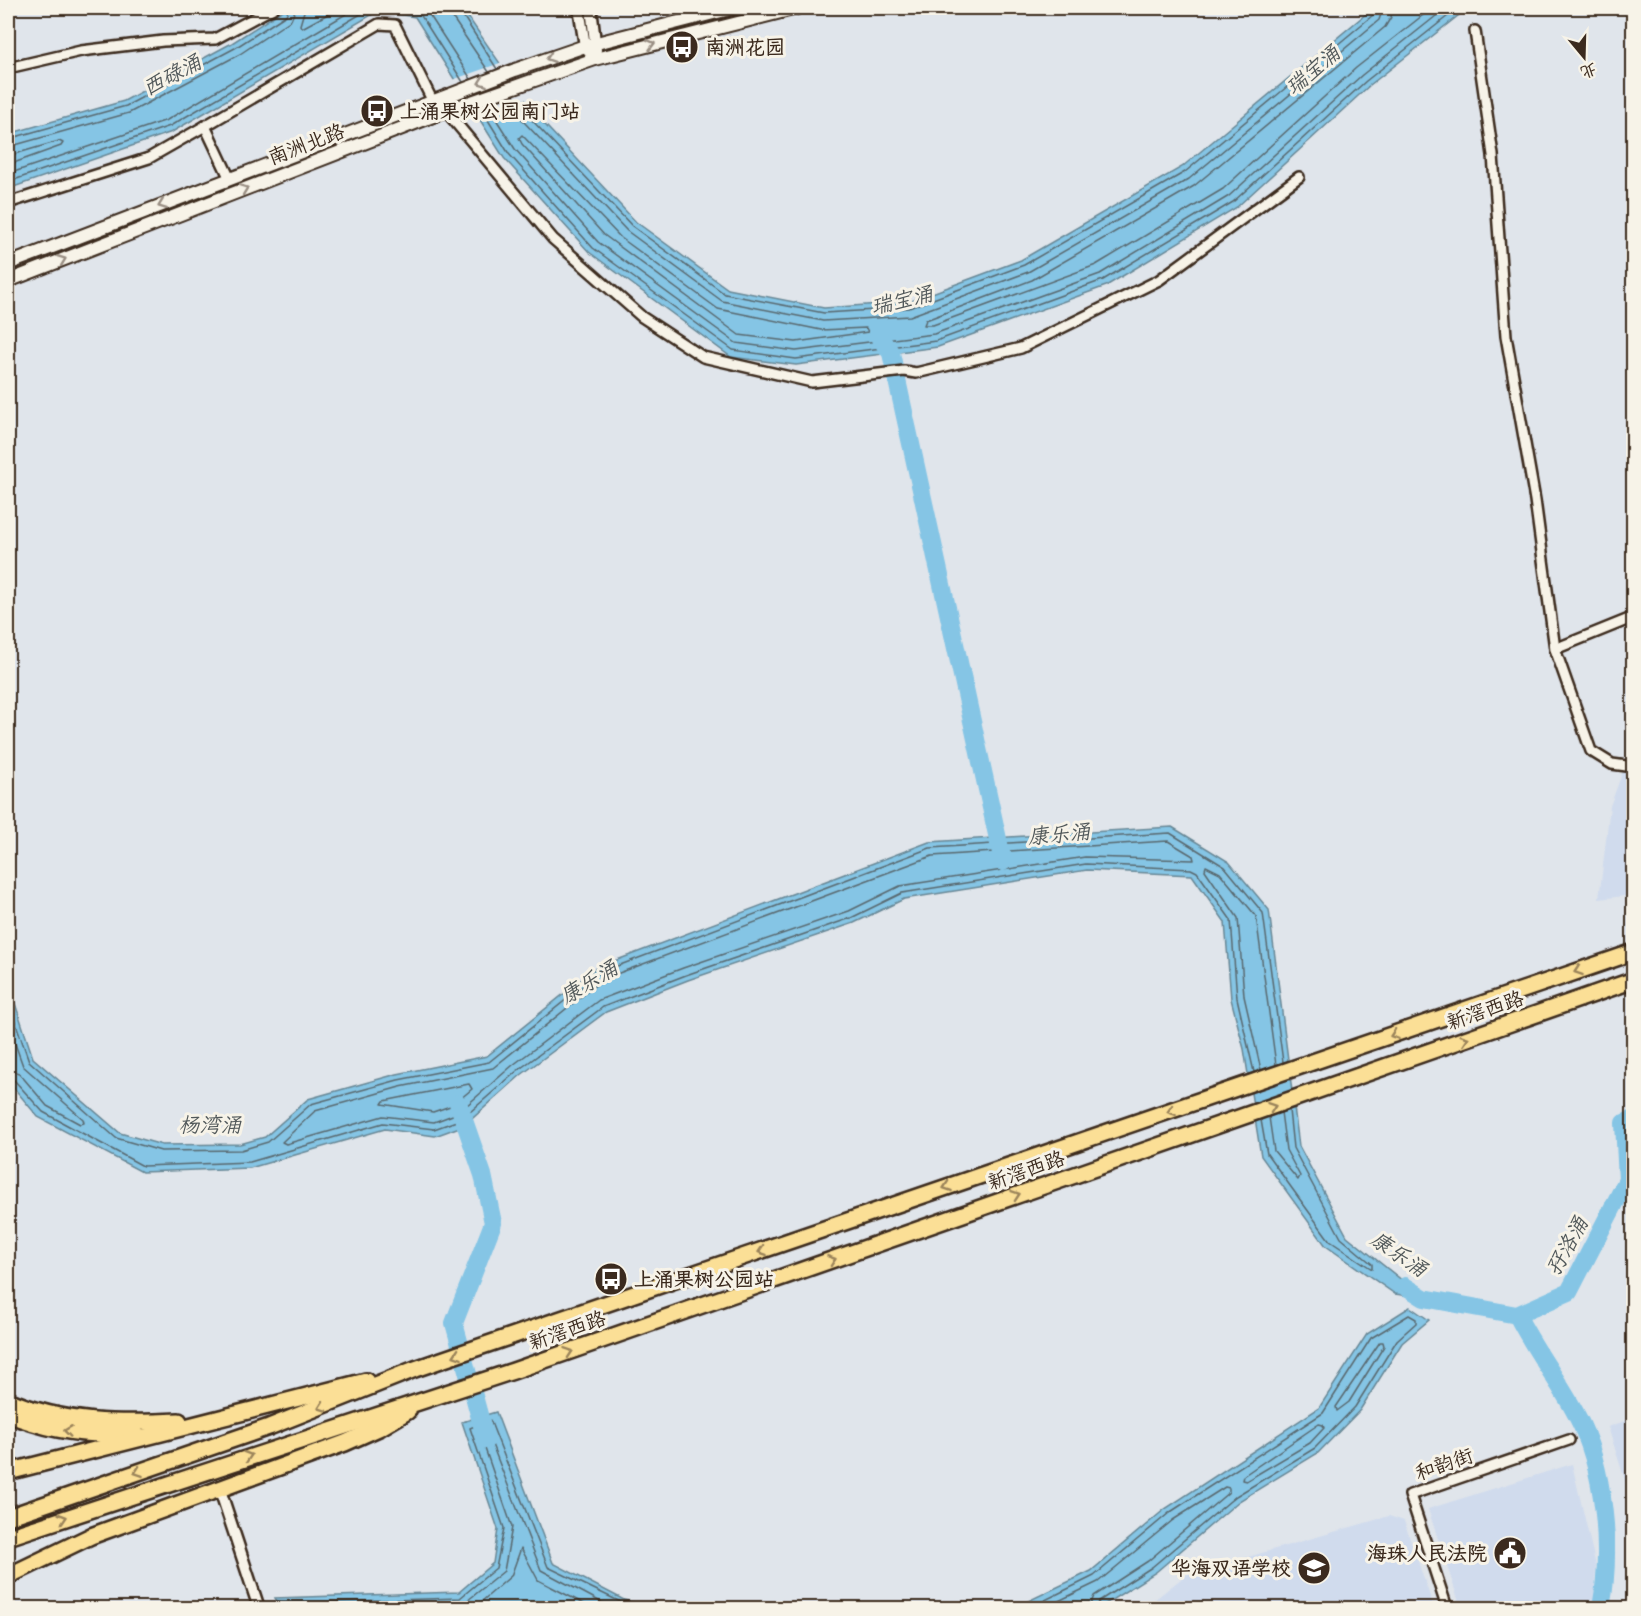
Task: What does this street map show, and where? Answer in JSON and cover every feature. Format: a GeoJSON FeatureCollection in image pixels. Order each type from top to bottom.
{"type":"FeatureCollection","features":[{"type":"Feature","properties":{"kind":"highway","name":"新滘西路"},"geometry":{"type":"LineString","coordinates":[[415,1370],[1634,952]]}},
{"type":"Feature","properties":{"kind":"highway","name":"新滘西路"},"geometry":{"type":"LineString","coordinates":[[431,1397],[513,1371],[1634,980]]}},
{"type":"Feature","properties":{"kind":"highway"},"geometry":{"type":"LineString","coordinates":[[8,1472],[415,1370]]}},
{"type":"Feature","properties":{"kind":"highway"},"geometry":{"type":"LineString","coordinates":[[8,1517],[269,1426],[415,1370]]}},
{"type":"Feature","properties":{"kind":"highway"},"geometry":{"type":"LineString","coordinates":[[8,1576],[59,1551],[372,1431],[431,1397]]}},
{"type":"Feature","properties":{"kind":"highway"},"geometry":{"type":"LineString","coordinates":[[8,1537],[431,1397]]}},
{"type":"Feature","properties":{"kind":"highway"},"geometry":{"type":"LineString","coordinates":[[8,1400],[45,1414],[121,1424],[179,1421],[229,1415]]}},
{"type":"Feature","properties":{"kind":"highway"},"geometry":{"type":"LineString","coordinates":[[8,1414],[57,1430],[123,1434],[229,1415]]}},
{"type":"Feature","properties":{"kind":"highway"},"geometry":{"type":"LineString","coordinates":[[8,1582],[59,1551]]}},
{"type":"Feature","properties":{"kind":"main road","name":"南洲北路"},"geometry":{"type":"LineString","coordinates":[[8,264],[448,93],[591,44],[733,8]]}},
{"type":"Feature","properties":{"kind":"main road","name":"南洲北路"},"geometry":{"type":"LineString","coordinates":[[8,281],[459,106],[595,59],[797,8]]}},
{"type":"Feature","properties":{"kind":"street"},"geometry":{"type":"LineString","coordinates":[[8,68],[81,51],[164,41],[215,39],[273,8]]}},
{"type":"Feature","properties":{"kind":"street"},"geometry":{"type":"LineString","coordinates":[[579,8],[595,59]]}},
{"type":"Feature","properties":{"kind":"street"},"geometry":{"type":"LineString","coordinates":[[591,8],[591,44]]}},
{"type":"Feature","properties":{"kind":"street"},"geometry":{"type":"LineString","coordinates":[[8,202],[149,158],[379,24],[395,25],[432,100],[446,111],[553,239],[642,317],[703,357],[812,382],[904,371],[916,373],[1021,348],[1159,280],[1299,177]]}},
{"type":"Feature","properties":{"kind":"street"},"geometry":{"type":"LineString","coordinates":[[1475,31],[1493,155],[1506,336],[1535,500],[1555,649],[1592,751],[1612,764],[1634,768]]}},
{"type":"Feature","properties":{"kind":"street"},"geometry":{"type":"LineString","coordinates":[[205,126],[230,178]]}},
{"type":"Feature","properties":{"kind":"street"},"geometry":{"type":"LineString","coordinates":[[1555,649],[1634,617]]}},
{"type":"Feature","properties":{"kind":"street","name":"和韵街"},"geometry":{"type":"LineString","coordinates":[[1447,1608],[1410,1494],[1569,1440]]}},
{"type":"Feature","properties":{"kind":"street"},"geometry":{"type":"LineString","coordinates":[[220,1490],[259,1608]]}},
{"type":"Feature","properties":{"kind":"shaded area"},"geometry":{"type":"Polygon","coordinates":[[[1633,744],[1633,895],[1599,899],[1610,806],[1633,744]]]}},
{"type":"Feature","properties":{"kind":"shaded area"},"geometry":{"type":"Polygon","coordinates":[[[1634,1419],[1633,1505],[1608,1427],[1634,1419]]]}},
{"type":"Feature","properties":{"kind":"shaded area"},"geometry":{"type":"Polygon","coordinates":[[[1572,1464],[1596,1566],[1594,1608],[1461,1608],[1428,1509],[1572,1464]]]}},
{"type":"Feature","properties":{"kind":"shaded area","name":"华海双语学校"},"geometry":{"type":"Polygon","coordinates":[[[1389,1516],[1404,1521],[1434,1608],[1144,1608],[1186,1575],[1389,1516]]]}},
{"type":"Feature","properties":{"kind":"water","name":"瑞宝涌"},"geometry":{"type":"Polygon","coordinates":[[[286,8],[462,8],[534,113],[636,222],[728,289],[824,308],[908,302],[1021,260],[1182,167],[1373,8],[1468,8],[1370,85],[1237,207],[1106,286],[938,347],[796,365],[731,357],[589,252],[504,158],[415,17],[378,11],[172,132],[8,189],[8,134],[124,101],[232,43],[286,8]]]}},
{"type":"Feature","properties":{"kind":"water","name":"康乐涌"},"geometry":{"type":"Polygon","coordinates":[[[1172,827],[1229,862],[1269,910],[1299,1146],[1347,1236],[1424,1298],[1395,1294],[1326,1246],[1261,1156],[1244,1049],[1231,999],[1225,922],[1192,875],[1087,870],[904,899],[854,923],[688,980],[606,1012],[521,1075],[465,1125],[435,1136],[385,1129],[250,1168],[142,1172],[38,1117],[8,1081],[8,982],[33,1058],[120,1133],[162,1145],[240,1144],[265,1137],[308,1099],[397,1074],[487,1056],[596,968],[929,842],[1172,827]]]}},
{"type":"Feature","properties":{"kind":"water"},"geometry":{"type":"Polygon","coordinates":[[[1410,1307],[1429,1320],[1402,1343],[1360,1410],[1318,1453],[1239,1501],[1156,1572],[1099,1608],[1022,1608],[1026,1602],[1091,1571],[1165,1509],[1319,1408],[1367,1334],[1410,1307]]]}},
{"type":"Feature","properties":{"kind":"water"},"geometry":{"type":"Polygon","coordinates":[[[496,1412],[553,1563],[624,1600],[653,1608],[280,1608],[275,1598],[459,1592],[493,1563],[498,1529],[462,1422],[496,1412]]]}},
{"type":"Feature","properties":{"kind":"pier"},"geometry":{"type":"Polygon","coordinates":[[[503,62],[527,98],[475,117],[452,80],[503,62]]]}},
{"type":"Feature","properties":{"kind":"waterway"},"geometry":{"type":"LineString","coordinates":[[877,334],[891,353],[1003,862]]}},
{"type":"Feature","properties":{"kind":"waterway"},"geometry":{"type":"LineString","coordinates":[[458,1103],[483,1175],[493,1223],[454,1323],[486,1440]]}},
{"type":"Feature","properties":{"kind":"waterway","name":"孖洛涌"},"geometry":{"type":"LineString","coordinates":[[1405,1286],[1424,1298],[1517,1315],[1569,1292],[1627,1180],[1624,1123],[1634,1119]]}},
{"type":"Feature","properties":{"kind":"waterway"},"geometry":{"type":"LineString","coordinates":[[1517,1315],[1576,1414],[1594,1459],[1600,1483],[1606,1535],[1601,1608]]}},
{"type":"Feature","properties":{"kind":"place","name":"南洲花园"},"geometry":{"type":"Point","coordinates":[682,47]}},
{"type":"Feature","properties":{"kind":"place","name":"上涌果树公园南门站"},"geometry":{"type":"Point","coordinates":[377,111]}},
{"type":"Feature","properties":{"kind":"place","name":"上涌果树公园站"},"geometry":{"type":"Point","coordinates":[611,1279]}},
{"type":"Feature","properties":{"kind":"place","name":"海珠人民法院"},"geometry":{"type":"Point","coordinates":[1510,1553]}},
{"type":"Feature","properties":{"kind":"place","name":"华海双语学校"},"geometry":{"type":"Point","coordinates":[1314,1568]}},
{"type":"Feature","properties":{"kind":"water label","name":"西碌涌"},"geometry":{"type":"Point","coordinates":[172,75]}},
{"type":"Feature","properties":{"kind":"water label","name":"杨湾涌"},"geometry":{"type":"Point","coordinates":[210,1125]}}]}
